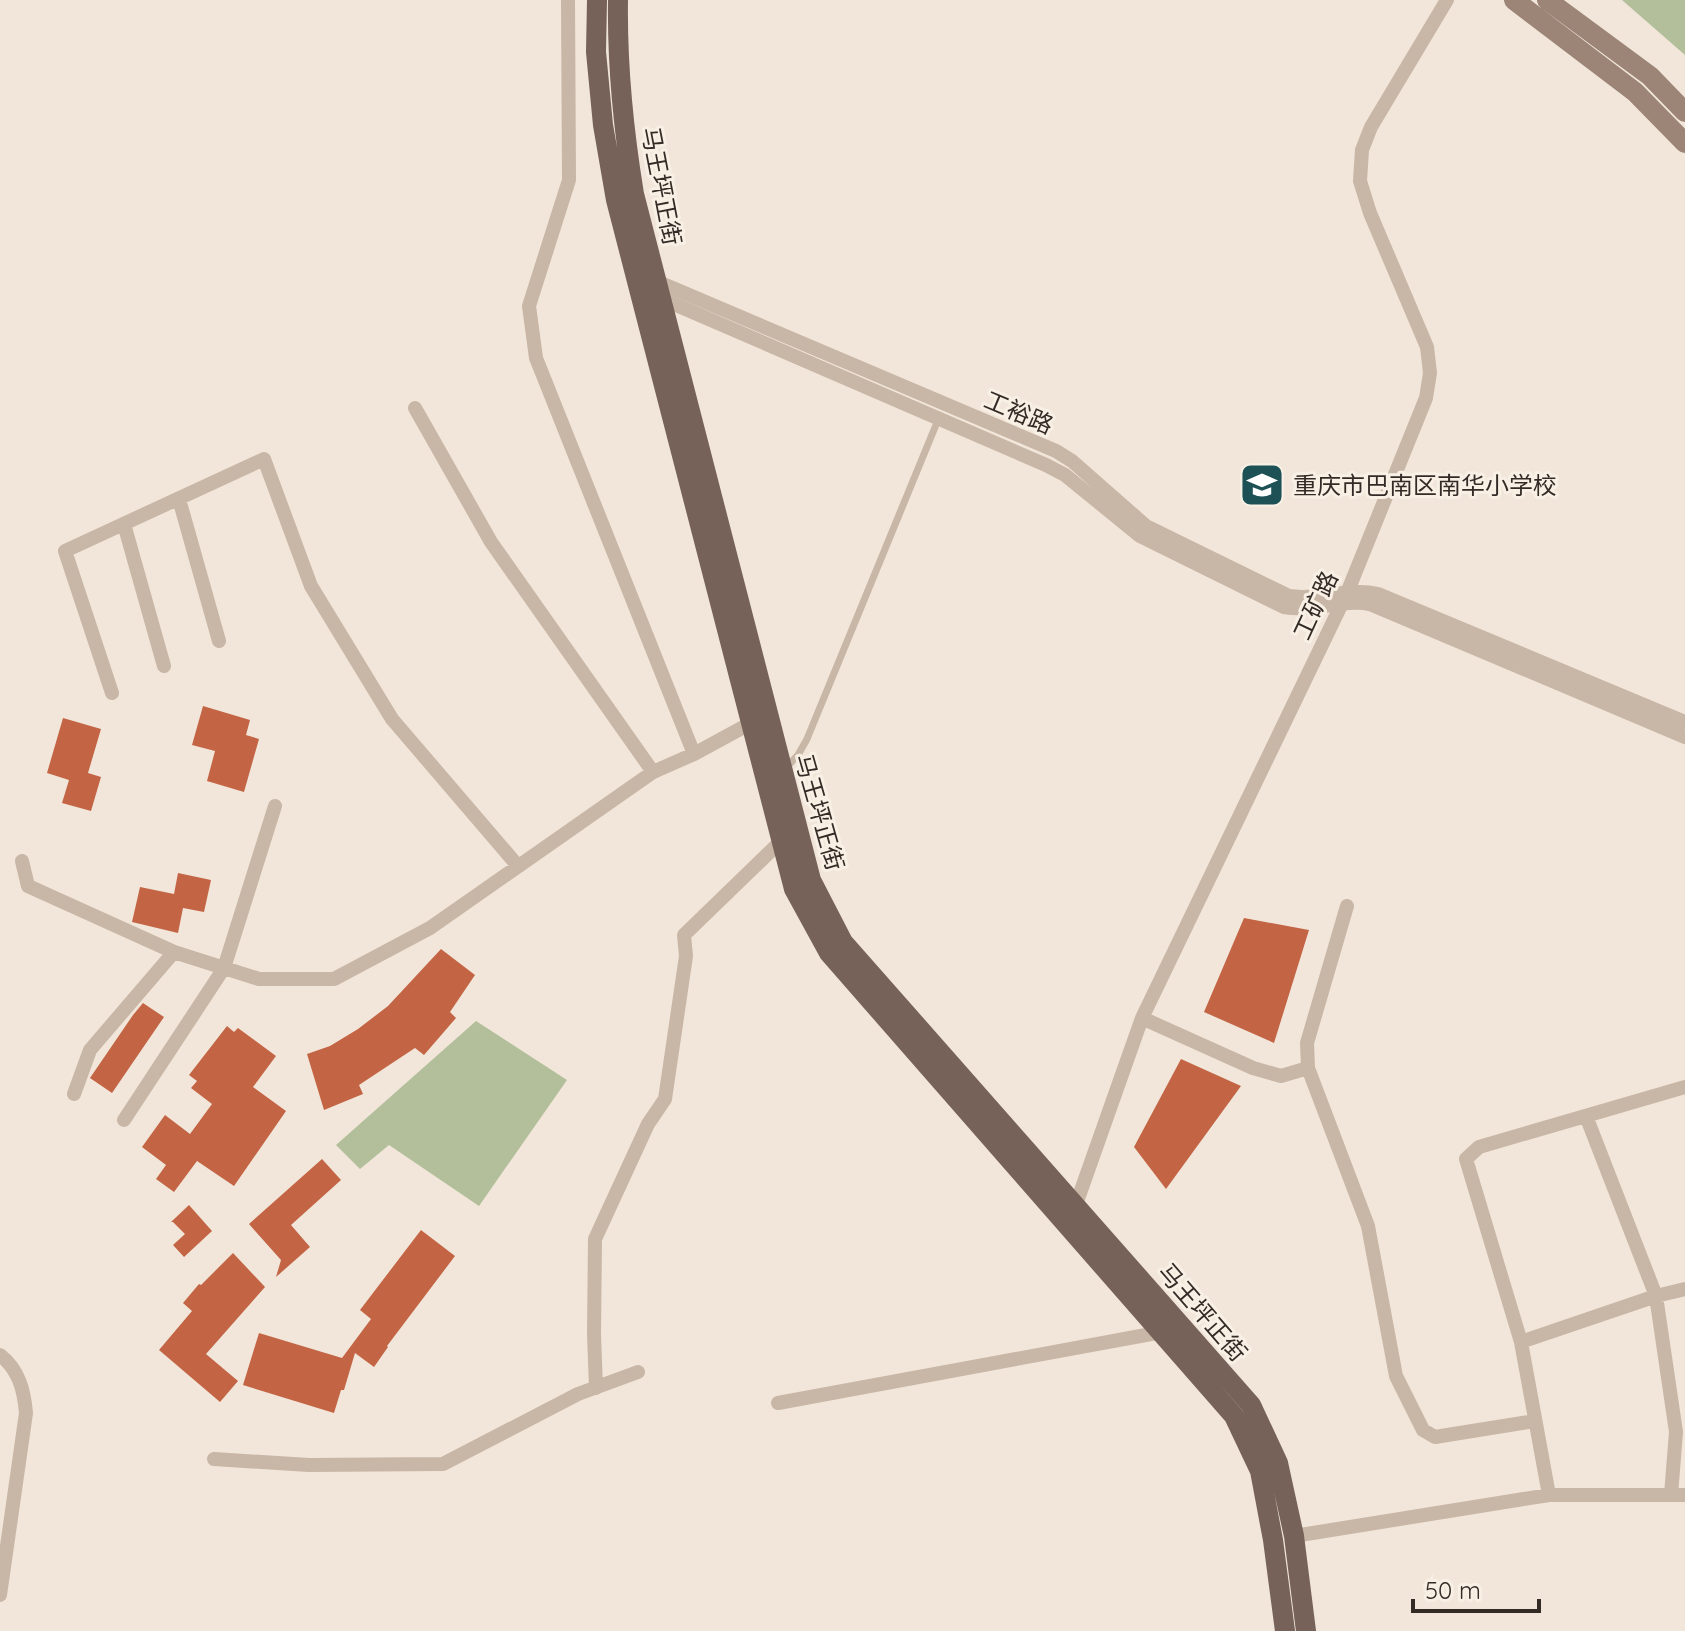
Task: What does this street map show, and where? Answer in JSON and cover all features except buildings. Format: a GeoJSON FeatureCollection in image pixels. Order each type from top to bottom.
{"type":"FeatureCollection","features":[{"type":"Feature","properties":{"kind":"main road","name":"马王坪正街"},"geometry":{"type":"LineString","coordinates":[[597,0],[596,52],[603,125],[616,200],[794,889],[829,953],[1234,1416],[1260,1471],[1285,1631]]}},
{"type":"Feature","properties":{"kind":"main road","name":"马王坪正街"},"geometry":{"type":"LineString","coordinates":[[618,0],[617,52],[623,123],[634,194],[811,880],[843,942],[1251,1405],[1278,1463],[1294,1536],[1306,1631]]}},
{"type":"Feature","properties":{"kind":"main road"},"geometry":{"type":"LineString","coordinates":[[1514,0],[1635,92],[1685,143]]}},
{"type":"Feature","properties":{"kind":"main road"},"geometry":{"type":"LineString","coordinates":[[1547,0],[1650,76],[1685,112]]}},
{"type":"Feature","properties":{"kind":"street"},"geometry":{"type":"LineString","coordinates":[[568,0],[569,180],[529,306],[536,358],[694,754]]}},
{"type":"Feature","properties":{"kind":"street","name":"工矿路"},"geometry":{"type":"LineString","coordinates":[[1068,1227],[1142,1018],[1344,599],[1426,398],[1430,373],[1427,347],[1370,213],[1360,181],[1362,150],[1371,127],[1447,0]]}},
{"type":"Feature","properties":{"kind":"street","name":"工裕路"},"geometry":{"type":"LineString","coordinates":[[658,289],[938,420],[1046,465],[1065,475],[1140,536],[1284,607],[1303,609],[1344,599]]}},
{"type":"Feature","properties":{"kind":"street","name":"工裕路"},"geometry":{"type":"LineString","coordinates":[[658,289],[1056,451],[1072,461],[1146,526],[1289,596],[1344,599]]}},
{"type":"Feature","properties":{"kind":"street"},"geometry":{"type":"LineString","coordinates":[[415,408],[491,542],[653,772]]}},
{"type":"Feature","properties":{"kind":"street"},"geometry":{"type":"LineString","coordinates":[[112,693],[65,551],[264,459],[311,586],[392,719],[518,866]]}},
{"type":"Feature","properties":{"kind":"street"},"geometry":{"type":"LineString","coordinates":[[179,499],[219,641]]}},
{"type":"Feature","properties":{"kind":"street"},"geometry":{"type":"LineString","coordinates":[[124,524],[164,666]]}},
{"type":"Feature","properties":{"kind":"street"},"geometry":{"type":"LineString","coordinates":[[1344,599],[1359,591],[1378,594],[1685,722]]}},
{"type":"Feature","properties":{"kind":"street"},"geometry":{"type":"LineString","coordinates":[[1344,599],[1370,604],[1685,737]]}},
{"type":"Feature","properties":{"kind":"street"},"geometry":{"type":"LineString","coordinates":[[22,861],[28,886],[174,952],[259,979],[334,979],[430,928],[653,772],[751,723]]}},
{"type":"Feature","properties":{"kind":"street"},"geometry":{"type":"LineString","coordinates":[[124,1120],[224,968],[275,806]]}},
{"type":"Feature","properties":{"kind":"street"},"geometry":{"type":"LineString","coordinates":[[596,1388],[595,1239],[648,1124],[665,1099],[686,956],[684,935],[781,841]]}},
{"type":"Feature","properties":{"kind":"street"},"geometry":{"type":"LineString","coordinates":[[1347,906],[1307,1043],[1308,1068],[1368,1226],[1396,1376],[1423,1430],[1435,1437],[1535,1421]]}},
{"type":"Feature","properties":{"kind":"street"},"geometry":{"type":"LineString","coordinates":[[74,1094],[90,1050],[174,952]]}},
{"type":"Feature","properties":{"kind":"street"},"geometry":{"type":"LineString","coordinates":[[1142,1018],[1253,1068],[1281,1076],[1308,1068]]}},
{"type":"Feature","properties":{"kind":"street"},"geometry":{"type":"LineString","coordinates":[[1549,1495],[1521,1342],[1466,1159],[1479,1147],[1685,1087]]}},
{"type":"Feature","properties":{"kind":"street"},"geometry":{"type":"LineString","coordinates":[[1294,1536],[1549,1495],[1678,1495],[1680,1432],[1656,1296],[1586,1116]]}},
{"type":"Feature","properties":{"kind":"street"},"geometry":{"type":"LineString","coordinates":[[1521,1342],[1685,1289]]}},
{"type":"Feature","properties":{"kind":"street"},"geometry":{"type":"LineString","coordinates":[[778,1403],[1162,1332]]}},
{"type":"Feature","properties":{"kind":"street"},"geometry":{"type":"LineString","coordinates":[[0,1355],[19,1377],[25,1395],[26,1413],[0,1595]]}},
{"type":"Feature","properties":{"kind":"street"},"geometry":{"type":"LineString","coordinates":[[214,1459],[309,1465],[443,1464],[578,1394],[638,1372]]}},
{"type":"Feature","properties":{"kind":"lane"},"geometry":{"type":"LineString","coordinates":[[782,773],[807,739],[938,420]]}},
{"type":"Feature","properties":{"kind":"green space"},"geometry":{"type":"Polygon","coordinates":[[[1622,0],[1685,0],[1685,55],[1622,0]]]}},
{"type":"Feature","properties":{"kind":"green space"},"geometry":{"type":"Polygon","coordinates":[[[476,1021],[567,1080],[479,1206],[389,1145],[360,1169],[336,1145],[476,1021]]]}},
{"type":"Feature","properties":{"kind":"place","name":"重庆市巴南区南华小学校"},"geometry":{"type":"Point","coordinates":[1262,485]}}]}
